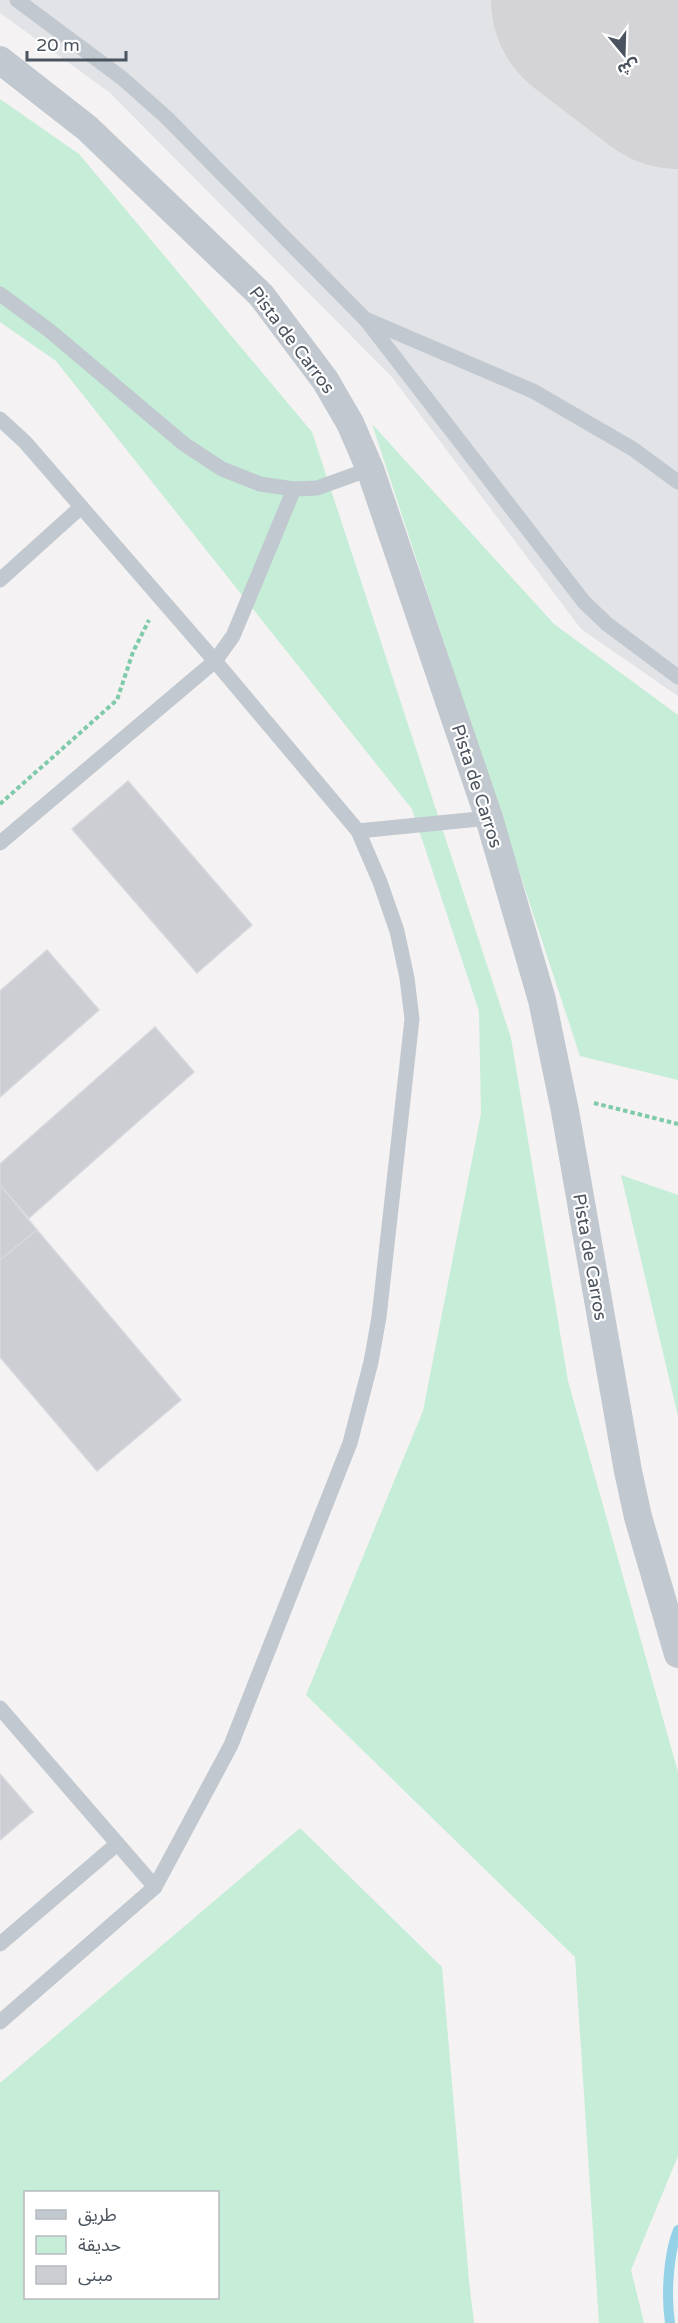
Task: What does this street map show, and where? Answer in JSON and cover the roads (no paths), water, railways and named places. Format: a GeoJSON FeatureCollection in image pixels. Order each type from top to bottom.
{"type":"FeatureCollection","features":[{"type":"Feature","properties":{"kind":"street","name":"Pista de Carros"},"geometry":{"type":"LineString","coordinates":[[0,60],[87,129],[261,295],[325,380],[350,423],[370,469],[489,818],[542,1000],[565,1111],[632,1493],[678,1654]]}},
{"type":"Feature","properties":{"kind":"lane"},"geometry":{"type":"LineString","coordinates":[[18,0],[122,78],[166,117],[365,319],[584,602],[607,624],[678,677]]}},
{"type":"Feature","properties":{"kind":"lane"},"geometry":{"type":"LineString","coordinates":[[0,294],[50,331],[184,444],[222,469],[260,484],[294,489],[318,488],[370,469]]}},
{"type":"Feature","properties":{"kind":"lane"},"geometry":{"type":"LineString","coordinates":[[365,319],[533,391],[633,449],[678,482]]}},
{"type":"Feature","properties":{"kind":"lane"},"geometry":{"type":"LineString","coordinates":[[0,419],[25,442],[215,661],[358,831],[380,882],[397,931],[407,978],[412,1019],[379,1317],[371,1362],[350,1443],[236,1735],[154,1887],[0,2022]]}},
{"type":"Feature","properties":{"kind":"lane"},"geometry":{"type":"LineString","coordinates":[[0,843],[215,661],[233,636],[294,489]]}},
{"type":"Feature","properties":{"kind":"lane"},"geometry":{"type":"LineString","coordinates":[[0,580],[81,507]]}},
{"type":"Feature","properties":{"kind":"lane"},"geometry":{"type":"LineString","coordinates":[[358,831],[489,818]]}},
{"type":"Feature","properties":{"kind":"lane"},"geometry":{"type":"LineString","coordinates":[[0,1708],[154,1887]]}},
{"type":"Feature","properties":{"kind":"lane"},"geometry":{"type":"LineString","coordinates":[[0,1944],[117,1844]]}},
{"type":"Feature","properties":{"kind":"waterway"},"geometry":{"type":"LineString","coordinates":[[670,2323],[669,2276],[672,2251],[678,2230]]}}]}
